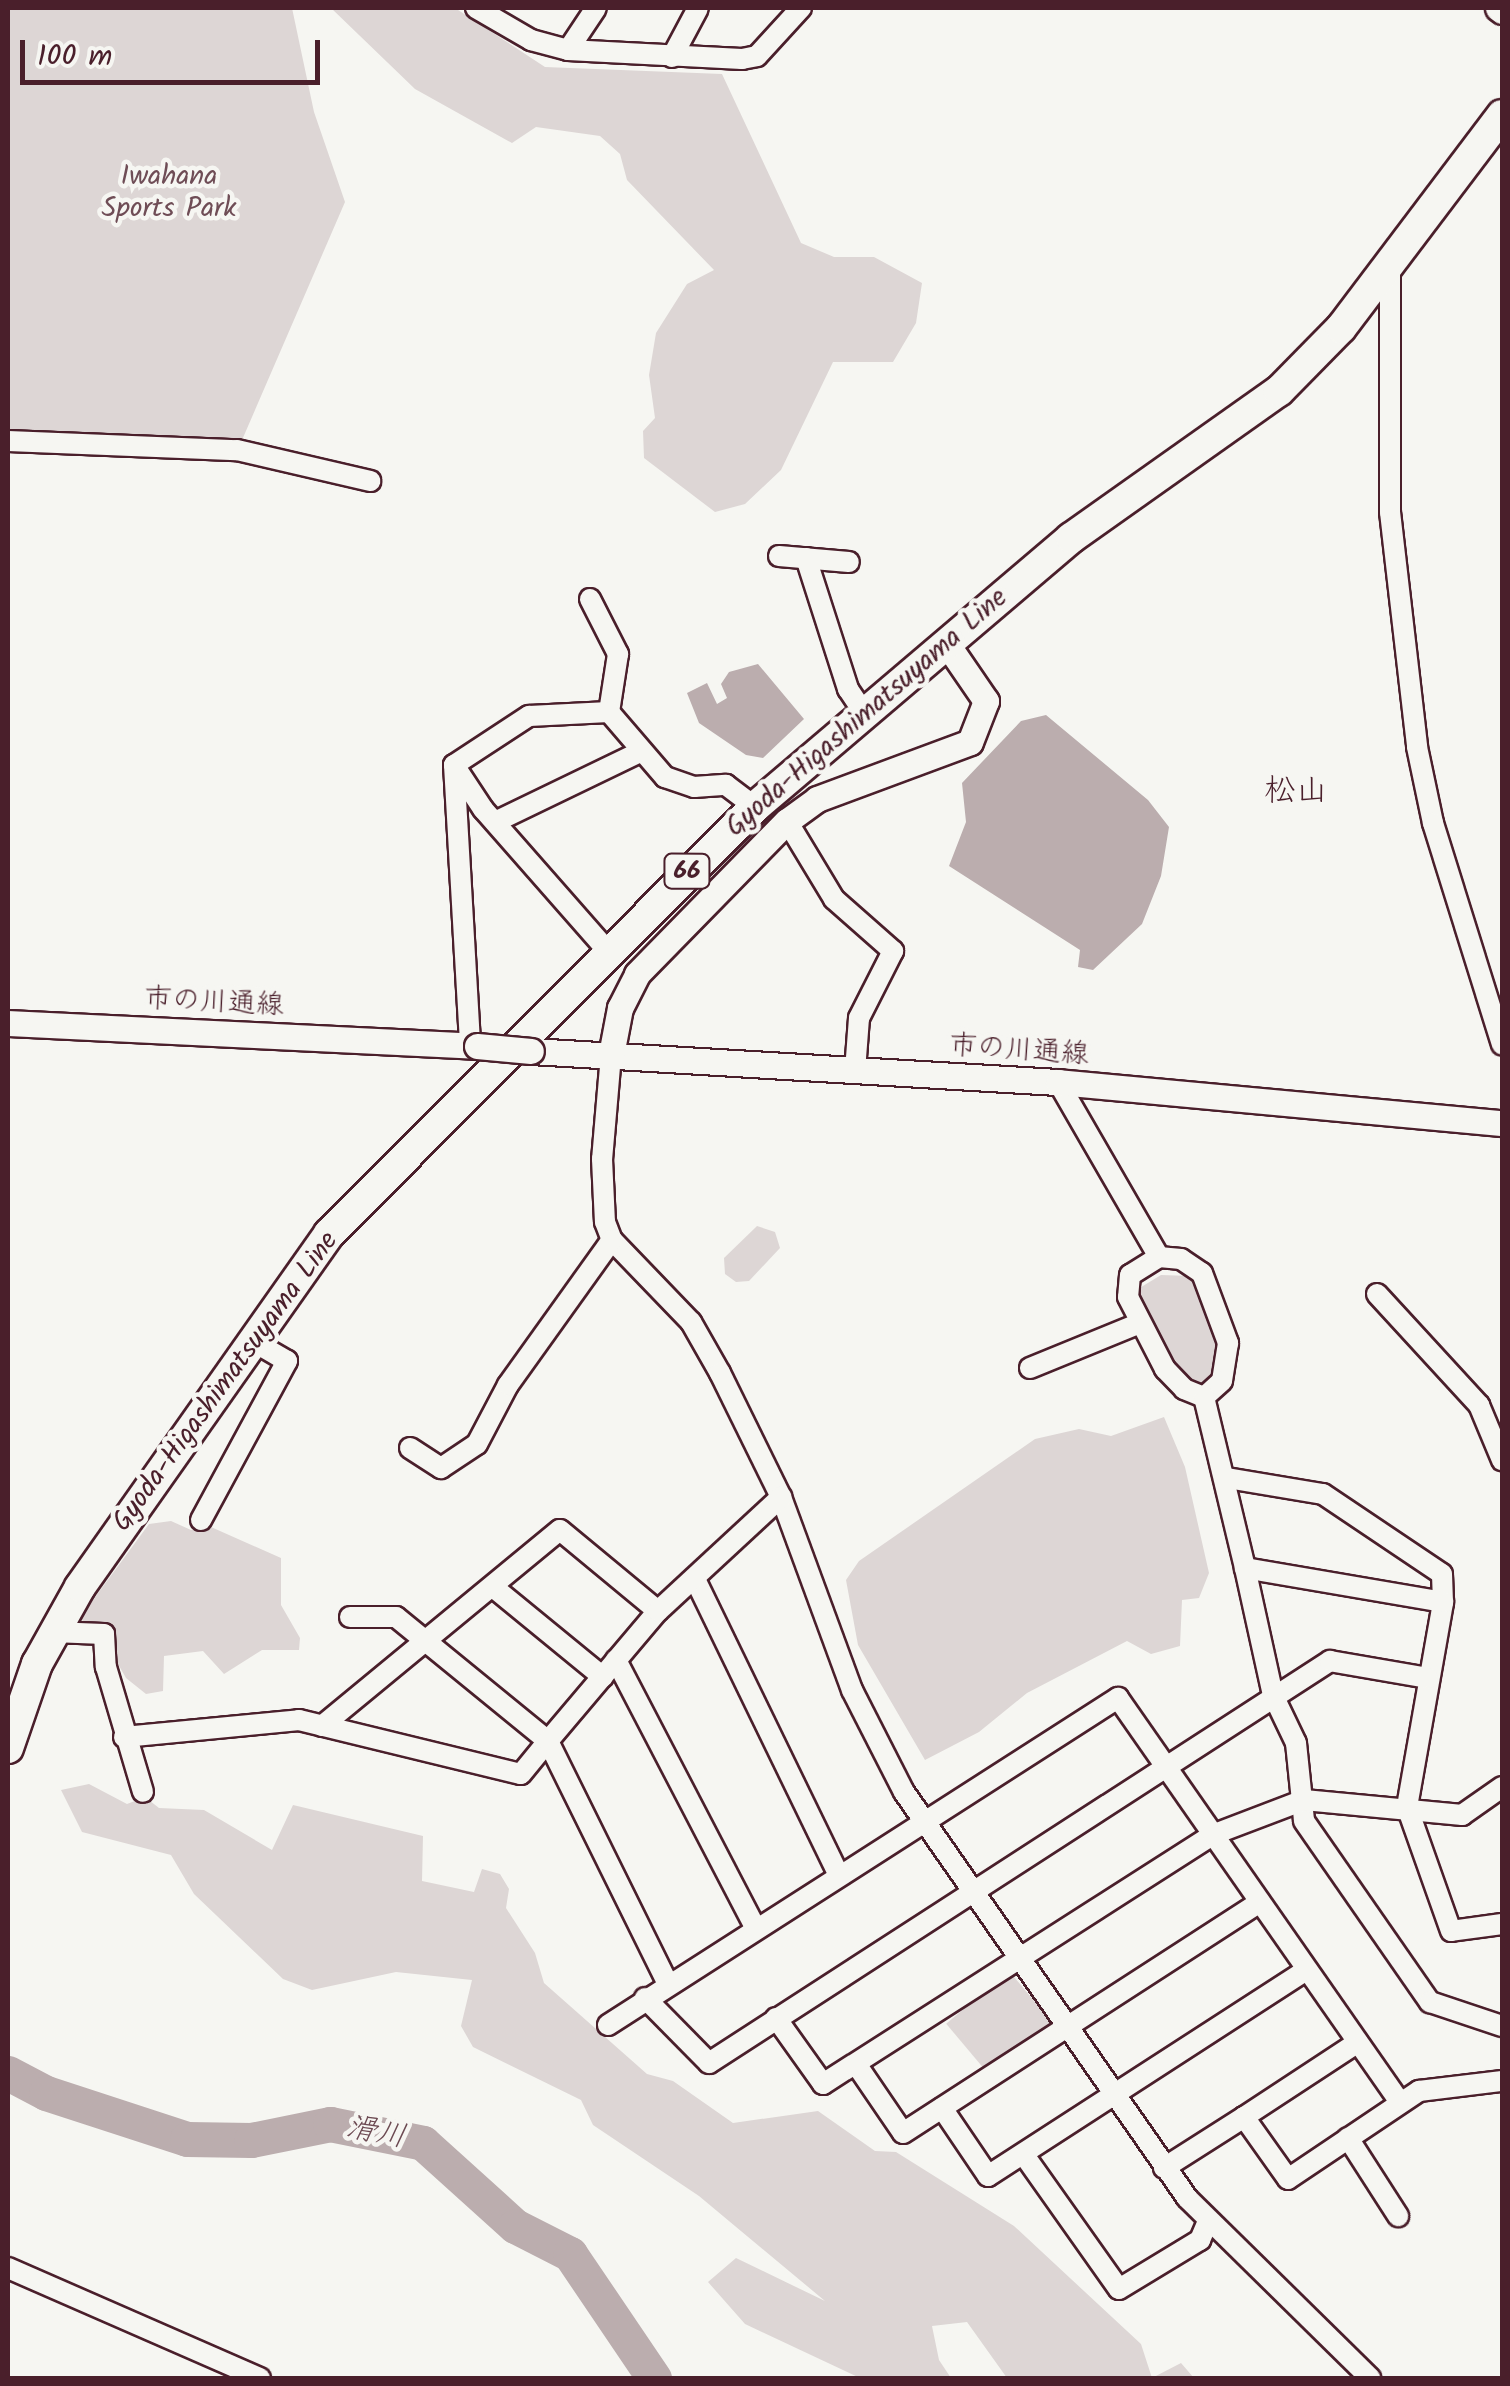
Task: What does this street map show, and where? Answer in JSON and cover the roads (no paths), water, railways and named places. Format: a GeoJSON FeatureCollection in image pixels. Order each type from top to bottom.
{"type":"FeatureCollection","features":[{"type":"Feature","properties":{"kind":"main road","name":"Gyoda-Higashimatsuyama Line"},"geometry":{"type":"LineString","coordinates":[[8,1748],[52,1632],[251,1340],[329,1234],[606,949],[755,807],[1071,538],[1279,391],[1342,328],[1502,115]]}},
{"type":"Feature","properties":{"kind":"street"},"geometry":{"type":"LineString","coordinates":[[568,50],[596,8]]}},
{"type":"Feature","properties":{"kind":"street"},"geometry":{"type":"LineString","coordinates":[[672,56],[698,8]]}},
{"type":"Feature","properties":{"kind":"street"},"geometry":{"type":"LineString","coordinates":[[482,9],[531,40],[568,50],[757,56],[801,8]]}},
{"type":"Feature","properties":{"kind":"street"},"geometry":{"type":"LineString","coordinates":[[1390,265],[1390,512],[1417,748],[1433,823],[1502,1046]]}},
{"type":"Feature","properties":{"kind":"street"},"geometry":{"type":"LineString","coordinates":[[8,441],[236,450],[370,481]]}},
{"type":"Feature","properties":{"kind":"street"},"geometry":{"type":"LineString","coordinates":[[779,556],[849,562]]}},
{"type":"Feature","properties":{"kind":"street"},"geometry":{"type":"LineString","coordinates":[[806,558],[836,657],[864,713]]}},
{"type":"Feature","properties":{"kind":"street"},"geometry":{"type":"LineString","coordinates":[[590,599],[618,654],[609,712]]}},
{"type":"Feature","properties":{"kind":"street"},"geometry":{"type":"LineString","coordinates":[[946,644],[986,700],[970,742],[817,799],[787,821],[637,974],[620,1008],[611,1055],[600,1198],[612,1240],[691,1322],[781,1497],[852,1690],[924,1822],[1164,2168],[1208,2221],[1370,2378]]}},
{"type":"Feature","properties":{"kind":"street"},"geometry":{"type":"LineString","coordinates":[[454,765],[529,716],[609,712],[624,722],[640,752],[678,785],[726,785],[755,807]]}},
{"type":"Feature","properties":{"kind":"street"},"geometry":{"type":"LineString","coordinates":[[495,822],[640,752]]}},
{"type":"Feature","properties":{"kind":"street"},"geometry":{"type":"LineString","coordinates":[[454,765],[495,822],[606,949]]}},
{"type":"Feature","properties":{"kind":"street"},"geometry":{"type":"LineString","coordinates":[[454,765],[474,1046]]}},
{"type":"Feature","properties":{"kind":"street"},"geometry":{"type":"LineString","coordinates":[[787,821],[834,899],[894,951],[858,1018],[855,1071]]}},
{"type":"Feature","properties":{"kind":"street","name":"市の川通線"},"geometry":{"type":"LineString","coordinates":[[8,1023],[474,1046],[1058,1082],[1502,1124]]}},
{"type":"Feature","properties":{"kind":"street"},"geometry":{"type":"LineString","coordinates":[[1058,1082],[1159,1257]]}},
{"type":"Feature","properties":{"kind":"street"},"geometry":{"type":"LineString","coordinates":[[410,1448],[441,1468],[477,1444],[508,1385],[612,1240]]}},
{"type":"Feature","properties":{"kind":"street"},"geometry":{"type":"LineString","coordinates":[[1204,1397],[1222,1382],[1228,1343],[1202,1273],[1181,1259],[1159,1257],[1137,1267],[1126,1284],[1138,1324],[1173,1379],[1204,1397],[1227,1478],[1274,1695],[1296,1742],[1304,1821],[1430,2002],[1502,2026]]}},
{"type":"Feature","properties":{"kind":"street"},"geometry":{"type":"LineString","coordinates":[[1377,1294],[1479,1405],[1502,1460]]}},
{"type":"Feature","properties":{"kind":"street"},"geometry":{"type":"LineString","coordinates":[[1030,1368],[1138,1324]]}},
{"type":"Feature","properties":{"kind":"street"},"geometry":{"type":"LineString","coordinates":[[201,1520],[288,1361],[251,1340]]}},
{"type":"Feature","properties":{"kind":"street"},"geometry":{"type":"LineString","coordinates":[[1227,1478],[1323,1494],[1442,1574],[1442,1602],[1407,1807],[1451,1931],[1502,1924]]}},
{"type":"Feature","properties":{"kind":"street"},"geometry":{"type":"LineString","coordinates":[[124,1738],[224,1723],[298,1720],[521,1774],[658,1611],[781,1497]]}},
{"type":"Feature","properties":{"kind":"street"},"geometry":{"type":"LineString","coordinates":[[322,1726],[560,1530],[658,1611]]}},
{"type":"Feature","properties":{"kind":"street"},"geometry":{"type":"LineString","coordinates":[[1245,1568],[1442,1602]]}},
{"type":"Feature","properties":{"kind":"street"},"geometry":{"type":"LineString","coordinates":[[695,1579],[839,1875]]}},
{"type":"Feature","properties":{"kind":"street"},"geometry":{"type":"LineString","coordinates":[[494,1587],[610,1668],[756,1930]]}},
{"type":"Feature","properties":{"kind":"street"},"geometry":{"type":"LineString","coordinates":[[350,1616],[396,1617],[428,1638],[548,1741],[668,1984]]}},
{"type":"Feature","properties":{"kind":"street"},"geometry":{"type":"LineString","coordinates":[[52,1632],[104,1634],[124,1738],[143,1792]]}},
{"type":"Feature","properties":{"kind":"street"},"geometry":{"type":"LineString","coordinates":[[645,1998],[709,2063],[1330,1661],[1428,1678]]}},
{"type":"Feature","properties":{"kind":"street"},"geometry":{"type":"LineString","coordinates":[[608,2025],[1118,1698],[1399,2101]]}},
{"type":"Feature","properties":{"kind":"street"},"geometry":{"type":"LineString","coordinates":[[776,2018],[823,2084],[1212,1835],[1304,1800],[1462,1815],[1502,1787]]}},
{"type":"Feature","properties":{"kind":"street"},"geometry":{"type":"LineString","coordinates":[[1502,1787],[1502,1809]]}},
{"type":"Feature","properties":{"kind":"street"},"geometry":{"type":"LineString","coordinates":[[856,2064],[903,2133],[1260,1902]]}},
{"type":"Feature","properties":{"kind":"street"},"geometry":{"type":"LineString","coordinates":[[942,2108],[988,2176],[1306,1970]]}},
{"type":"Feature","properties":{"kind":"street"},"geometry":{"type":"LineString","coordinates":[[1164,2168],[1358,2042]]}},
{"type":"Feature","properties":{"kind":"street"},"geometry":{"type":"LineString","coordinates":[[1244,2118],[1288,2179],[1399,2101],[1452,2085],[1502,2081]]}},
{"type":"Feature","properties":{"kind":"street"},"geometry":{"type":"LineString","coordinates":[[1348,2138],[1398,2216]]}},
{"type":"Feature","properties":{"kind":"street"},"geometry":{"type":"LineString","coordinates":[[1024,2154],[1120,2289],[1200,2240],[1208,2221]]}},
{"type":"Feature","properties":{"kind":"street"},"geometry":{"type":"LineString","coordinates":[[8,2268],[260,2378]]}},
{"type":"Feature","properties":{"kind":"waterway","name":"滑川"},"geometry":{"type":"LineString","coordinates":[[8,2073],[46,2093],[187,2139],[251,2140],[330,2124],[423,2143],[515,2226],[570,2254],[654,2378]]}},
{"type":"Feature","properties":{"kind":"district","name":"松山"},"geometry":{"type":"Point","coordinates":[1296,792]}},
{"type":"Feature","properties":{"kind":"park label","name":"Iwahana Sports Park"},"geometry":{"type":"Point","coordinates":[169,193]}}]}
